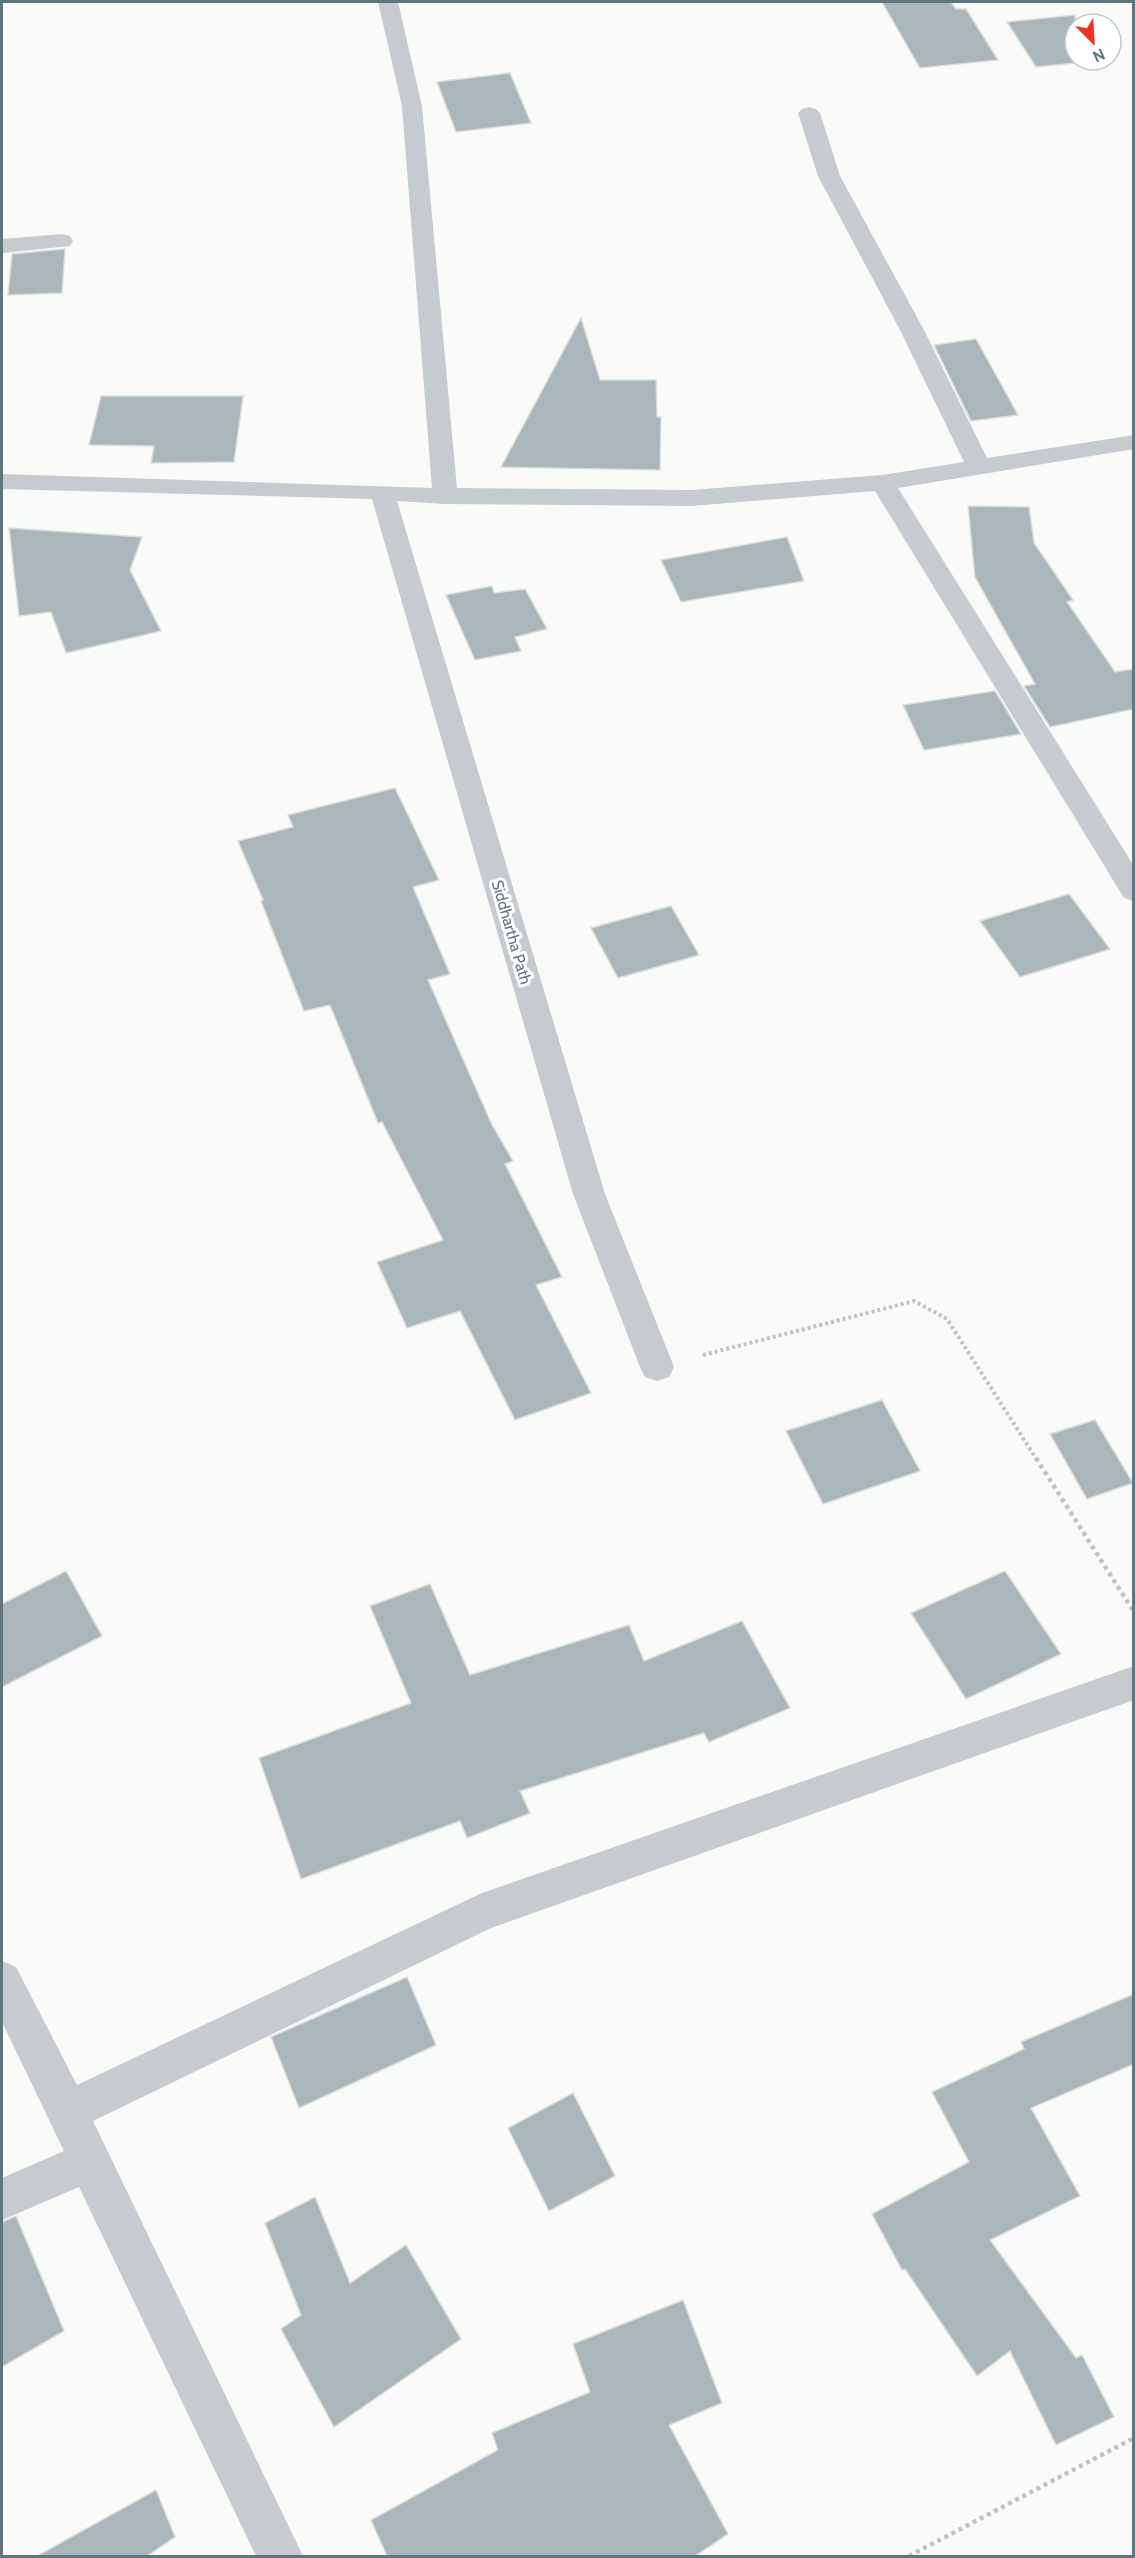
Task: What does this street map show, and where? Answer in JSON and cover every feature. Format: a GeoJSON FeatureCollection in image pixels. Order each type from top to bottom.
{"type":"FeatureCollection","features":[{"type":"Feature","properties":{"kind":"street"},"geometry":{"type":"LineString","coordinates":[[388,2],[412,106],[445,496]]}},
{"type":"Feature","properties":{"kind":"street"},"geometry":{"type":"LineString","coordinates":[[809,113],[829,176],[912,330],[978,466]]}},
{"type":"Feature","properties":{"kind":"street"},"geometry":{"type":"LineString","coordinates":[[2,246],[62,241]]}},
{"type":"Feature","properties":{"kind":"street"},"geometry":{"type":"LineString","coordinates":[[2,482],[382,492],[445,496],[692,498],[882,483],[1134,442]]}},
{"type":"Feature","properties":{"kind":"street"},"geometry":{"type":"LineString","coordinates":[[882,483],[1134,891]]}},
{"type":"Feature","properties":{"kind":"street","name":"Siddhartha Path"},"geometry":{"type":"LineString","coordinates":[[382,492],[589,1194],[657,1367]]}},
{"type":"Feature","properties":{"kind":"street"},"geometry":{"type":"LineString","coordinates":[[68,2111],[482,1912],[1134,1683]]}},
{"type":"Feature","properties":{"kind":"street"},"geometry":{"type":"LineString","coordinates":[[2,1981],[68,2111],[89,2161],[280,2556]]}},
{"type":"Feature","properties":{"kind":"street"},"geometry":{"type":"LineString","coordinates":[[2,2199],[89,2161]]}},
{"type":"Feature","properties":{"kind":"path"},"geometry":{"type":"LineString","coordinates":[[657,1367],[914,1301],[946,1319],[1134,1612]]}},
{"type":"Feature","properties":{"kind":"path"},"geometry":{"type":"LineString","coordinates":[[909,2556],[1134,2438]]}},
{"type":"Feature","properties":{"kind":"building"},"geometry":{"type":"Polygon","coordinates":[[[882,2],[951,2],[956,9],[966,9],[998,60],[920,68],[882,2]]]}},
{"type":"Feature","properties":{"kind":"building"},"geometry":{"type":"Polygon","coordinates":[[[1063,16],[1063,64],[1036,67],[1007,22],[1063,16]]]}},
{"type":"Feature","properties":{"kind":"building"},"geometry":{"type":"Polygon","coordinates":[[[510,73],[531,123],[456,132],[437,82],[510,73]]]}},
{"type":"Feature","properties":{"kind":"building"},"geometry":{"type":"Polygon","coordinates":[[[65,249],[62,293],[8,295],[12,254],[65,249]]]}},
{"type":"Feature","properties":{"kind":"building"},"geometry":{"type":"Polygon","coordinates":[[[581,318],[600,380],[656,380],[657,417],[661,417],[660,470],[501,467],[581,318]]]}},
{"type":"Feature","properties":{"kind":"building"},"geometry":{"type":"Polygon","coordinates":[[[976,339],[1018,415],[971,421],[934,345],[976,339]]]}},
{"type":"Feature","properties":{"kind":"building"},"geometry":{"type":"Polygon","coordinates":[[[101,396],[243,396],[234,462],[151,463],[154,446],[89,445],[101,396]]]}},
{"type":"Feature","properties":{"kind":"building"},"geometry":{"type":"Polygon","coordinates":[[[968,506],[1029,507],[1034,543],[1073,600],[1067,602],[1115,672],[1134,669],[1134,709],[1050,727],[1024,686],[1035,684],[975,577],[968,506]]]}},
{"type":"Feature","properties":{"kind":"building"},"geometry":{"type":"Polygon","coordinates":[[[9,528],[142,537],[130,570],[161,631],[66,653],[51,612],[19,616],[9,528]]]}},
{"type":"Feature","properties":{"kind":"building"},"geometry":{"type":"Polygon","coordinates":[[[787,537],[804,581],[681,602],[661,560],[787,537]]]}},
{"type":"Feature","properties":{"kind":"building"},"geometry":{"type":"Polygon","coordinates":[[[492,586],[494,593],[525,589],[547,629],[515,637],[521,651],[475,660],[446,595],[492,586]]]}},
{"type":"Feature","properties":{"kind":"building"},"geometry":{"type":"Polygon","coordinates":[[[995,691],[1021,734],[924,750],[903,705],[995,691]]]}},
{"type":"Feature","properties":{"kind":"building"},"geometry":{"type":"Polygon","coordinates":[[[395,788],[439,880],[413,887],[450,974],[428,980],[492,1125],[513,1161],[505,1164],[562,1277],[536,1285],[591,1393],[515,1420],[460,1311],[407,1328],[377,1262],[443,1240],[382,1122],[378,1123],[330,1005],[304,1011],[261,901],[263,900],[238,841],[293,827],[288,815],[395,788]]]}},
{"type":"Feature","properties":{"kind":"building"},"geometry":{"type":"Polygon","coordinates":[[[1069,894],[1110,949],[1020,977],[980,921],[1069,894]]]}},
{"type":"Feature","properties":{"kind":"building"},"geometry":{"type":"Polygon","coordinates":[[[671,906],[699,955],[618,978],[591,928],[671,906]]]}},
{"type":"Feature","properties":{"kind":"building"},"geometry":{"type":"Polygon","coordinates":[[[882,1400],[920,1471],[823,1504],[786,1431],[882,1400]]]}},
{"type":"Feature","properties":{"kind":"building"},"geometry":{"type":"Polygon","coordinates":[[[1095,1420],[1133,1483],[1087,1499],[1050,1434],[1095,1420]]]}},
{"type":"Feature","properties":{"kind":"building"},"geometry":{"type":"Polygon","coordinates":[[[66,1571],[102,1636],[2,1687],[2,1604],[66,1571]]]}},
{"type":"Feature","properties":{"kind":"building"},"geometry":{"type":"Polygon","coordinates":[[[1005,1571],[1061,1654],[966,1699],[911,1613],[1005,1571]]]}},
{"type":"Feature","properties":{"kind":"building"},"geometry":{"type":"Polygon","coordinates":[[[430,1584],[470,1675],[629,1625],[644,1661],[742,1621],[790,1708],[709,1742],[704,1733],[520,1791],[530,1813],[467,1838],[460,1821],[301,1879],[259,1758],[411,1703],[370,1606],[430,1584]]]}},
{"type":"Feature","properties":{"kind":"building"},"geometry":{"type":"Polygon","coordinates":[[[407,1977],[436,2045],[299,2108],[271,2037],[407,1977]]]}},
{"type":"Feature","properties":{"kind":"building"},"geometry":{"type":"Polygon","coordinates":[[[1134,1994],[1134,2064],[1031,2108],[1080,2196],[990,2240],[1076,2358],[1082,2355],[1114,2417],[1056,2445],[1010,2351],[977,2376],[905,2269],[902,2270],[872,2214],[969,2162],[932,2092],[1024,2049],[1021,2042],[1134,1994]]]}},
{"type":"Feature","properties":{"kind":"building"},"geometry":{"type":"Polygon","coordinates":[[[573,2093],[615,2176],[549,2211],[508,2128],[573,2093]]]}},
{"type":"Feature","properties":{"kind":"building"},"geometry":{"type":"Polygon","coordinates":[[[315,2197],[350,2283],[406,2245],[461,2339],[334,2427],[281,2329],[301,2315],[265,2223],[315,2197]]]}},
{"type":"Feature","properties":{"kind":"building"},"geometry":{"type":"Polygon","coordinates":[[[16,2216],[64,2331],[2,2367],[2,2222],[16,2216]]]}},
{"type":"Feature","properties":{"kind":"building"},"geometry":{"type":"Polygon","coordinates":[[[683,2300],[722,2403],[669,2425],[728,2534],[695,2556],[387,2556],[371,2520],[498,2450],[492,2433],[590,2392],[573,2344],[683,2300]]]}},
{"type":"Feature","properties":{"kind":"building"},"geometry":{"type":"Polygon","coordinates":[[[156,2490],[175,2537],[147,2556],[37,2556],[156,2490]]]}}]}
